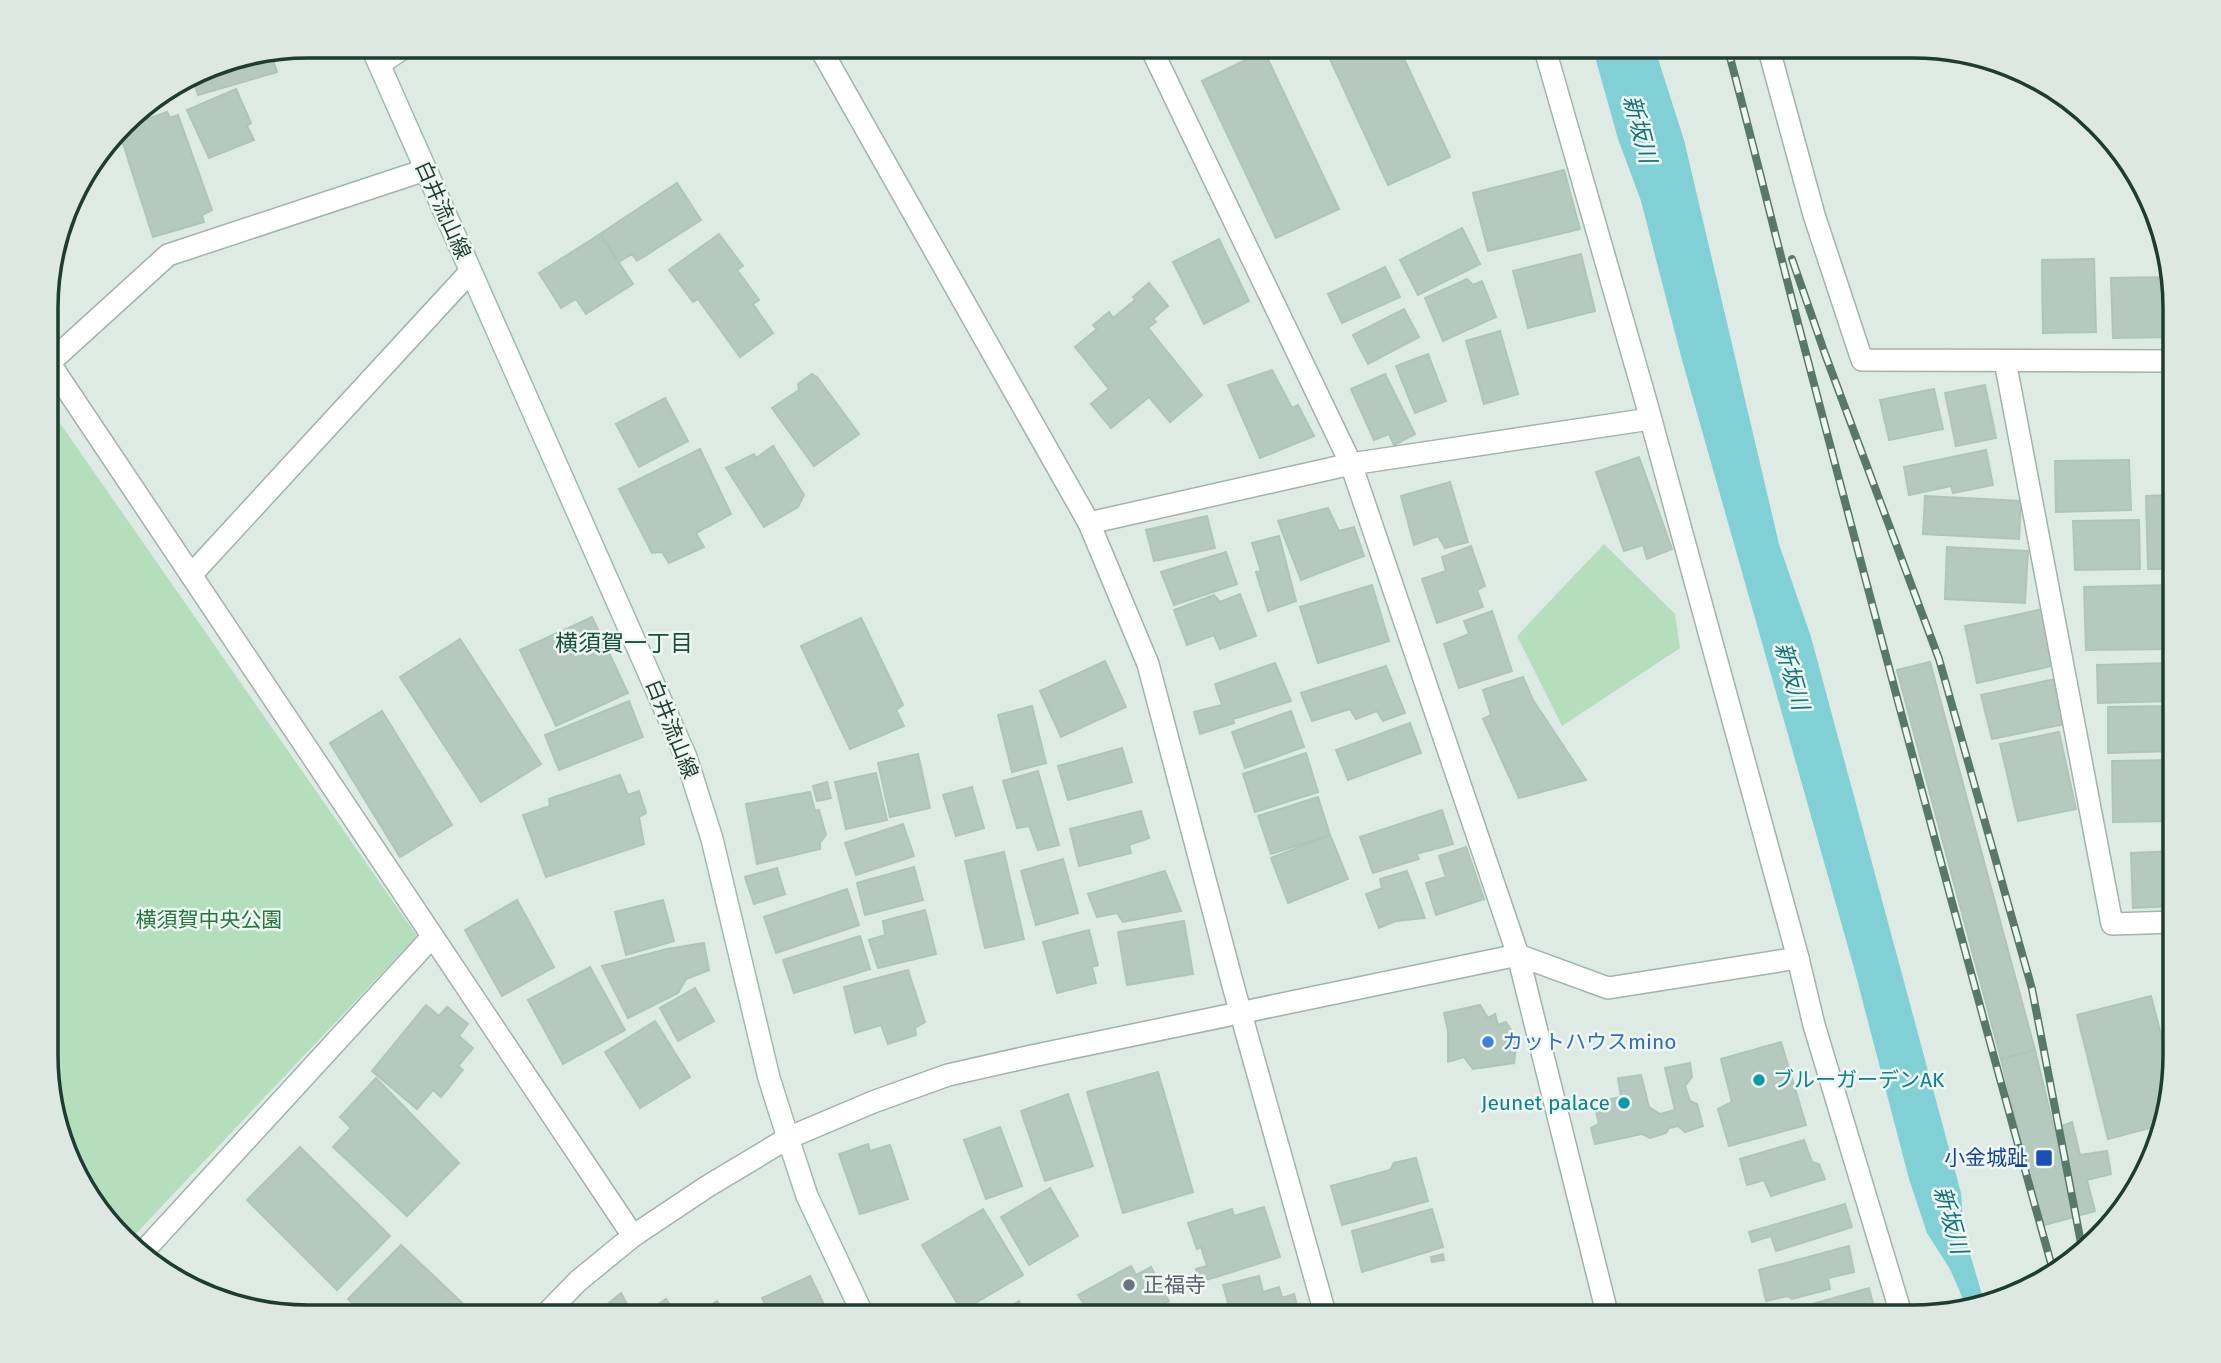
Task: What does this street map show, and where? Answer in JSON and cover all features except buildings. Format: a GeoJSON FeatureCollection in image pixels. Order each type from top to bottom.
{"type":"FeatureCollection","features":[{"type":"Feature","properties":{"kind":"street","name":"白井流山線"},"geometry":{"type":"LineString","coordinates":[[377,58],[687,757],[712,839],[769,1077],[788,1139],[807,1196],[858,1305]]}},
{"type":"Feature","properties":{"kind":"street"},"geometry":{"type":"LineString","coordinates":[[826,58],[1089,523],[1148,664],[1323,1305]]}},
{"type":"Feature","properties":{"kind":"street"},"geometry":{"type":"LineString","coordinates":[[1156,58],[1351,464],[1518,955],[1605,1305]]}},
{"type":"Feature","properties":{"kind":"street"},"geometry":{"type":"LineString","coordinates":[[1547,58],[1650,419],[1814,1025],[1898,1305]]}},
{"type":"Feature","properties":{"kind":"street"},"geometry":{"type":"LineString","coordinates":[[1771,58],[1814,215],[1862,360],[2163,360]]}},
{"type":"Feature","properties":{"kind":"street"},"geometry":{"type":"LineString","coordinates":[[58,354],[168,255],[425,170]]}},
{"type":"Feature","properties":{"kind":"street"},"geometry":{"type":"LineString","coordinates":[[191,575],[470,272]]}},
{"type":"Feature","properties":{"kind":"street"},"geometry":{"type":"LineString","coordinates":[[2005,361],[2112,925],[2163,923]]}},
{"type":"Feature","properties":{"kind":"street"},"geometry":{"type":"LineString","coordinates":[[58,378],[633,1236]]}},
{"type":"Feature","properties":{"kind":"street"},"geometry":{"type":"LineString","coordinates":[[1089,523],[1351,464],[1650,419]]}},
{"type":"Feature","properties":{"kind":"street"},"geometry":{"type":"LineString","coordinates":[[147,1247],[432,937]]}},
{"type":"Feature","properties":{"kind":"street"},"geometry":{"type":"LineString","coordinates":[[555,1305],[578,1281],[633,1236],[708,1186],[788,1139],[873,1102],[948,1076],[1032,1056],[1518,955],[1608,988],[1798,958]]}},
{"type":"Feature","properties":{"kind":"green space","name":"横須賀中央公園"},"geometry":{"type":"Polygon","coordinates":[[[58,420],[417,936],[134,1235],[131,1232],[109,1208],[83,1166],[66,1120],[58,1072],[58,420]]]}},
{"type":"Feature","properties":{"kind":"green space"},"geometry":{"type":"Polygon","coordinates":[[[1604,544],[1675,614],[1680,648],[1562,726],[1517,636],[1604,544]]]}},
{"type":"Feature","properties":{"kind":"water","name":"新坂川"},"geometry":{"type":"Polygon","coordinates":[[[1595,58],[1658,58],[1684,140],[1779,544],[1811,637],[1961,1193],[1964,1234],[1982,1296],[1963,1300],[1950,1269],[1927,1233],[1909,1179],[1854,968],[1682,360],[1641,201],[1618,139],[1595,58]]]}},
{"type":"Feature","properties":{"kind":"railway"},"geometry":{"type":"LineString","coordinates":[[1730,58],[1899,704],[2051,1264]]}},
{"type":"Feature","properties":{"kind":"railway"},"geometry":{"type":"LineString","coordinates":[[1792,259],[1939,659],[2032,989],[2081,1241]]}},
{"type":"Feature","properties":{"kind":"place","name":"カットハウスmino"},"geometry":{"type":"Point","coordinates":[1488,1042]}},
{"type":"Feature","properties":{"kind":"place","name":"ブルーガーデンAK"},"geometry":{"type":"Point","coordinates":[1759,1080]}},
{"type":"Feature","properties":{"kind":"place","name":"Jeunet palace"},"geometry":{"type":"Point","coordinates":[1624,1103]}},
{"type":"Feature","properties":{"kind":"place","name":"小金城趾"},"geometry":{"type":"Point","coordinates":[2044,1158]}},
{"type":"Feature","properties":{"kind":"place","name":"正福寺"},"geometry":{"type":"Point","coordinates":[1129,1285]}},
{"type":"Feature","properties":{"kind":"district","name":"横須賀一丁目"},"geometry":{"type":"Point","coordinates":[624,643]}}]}
